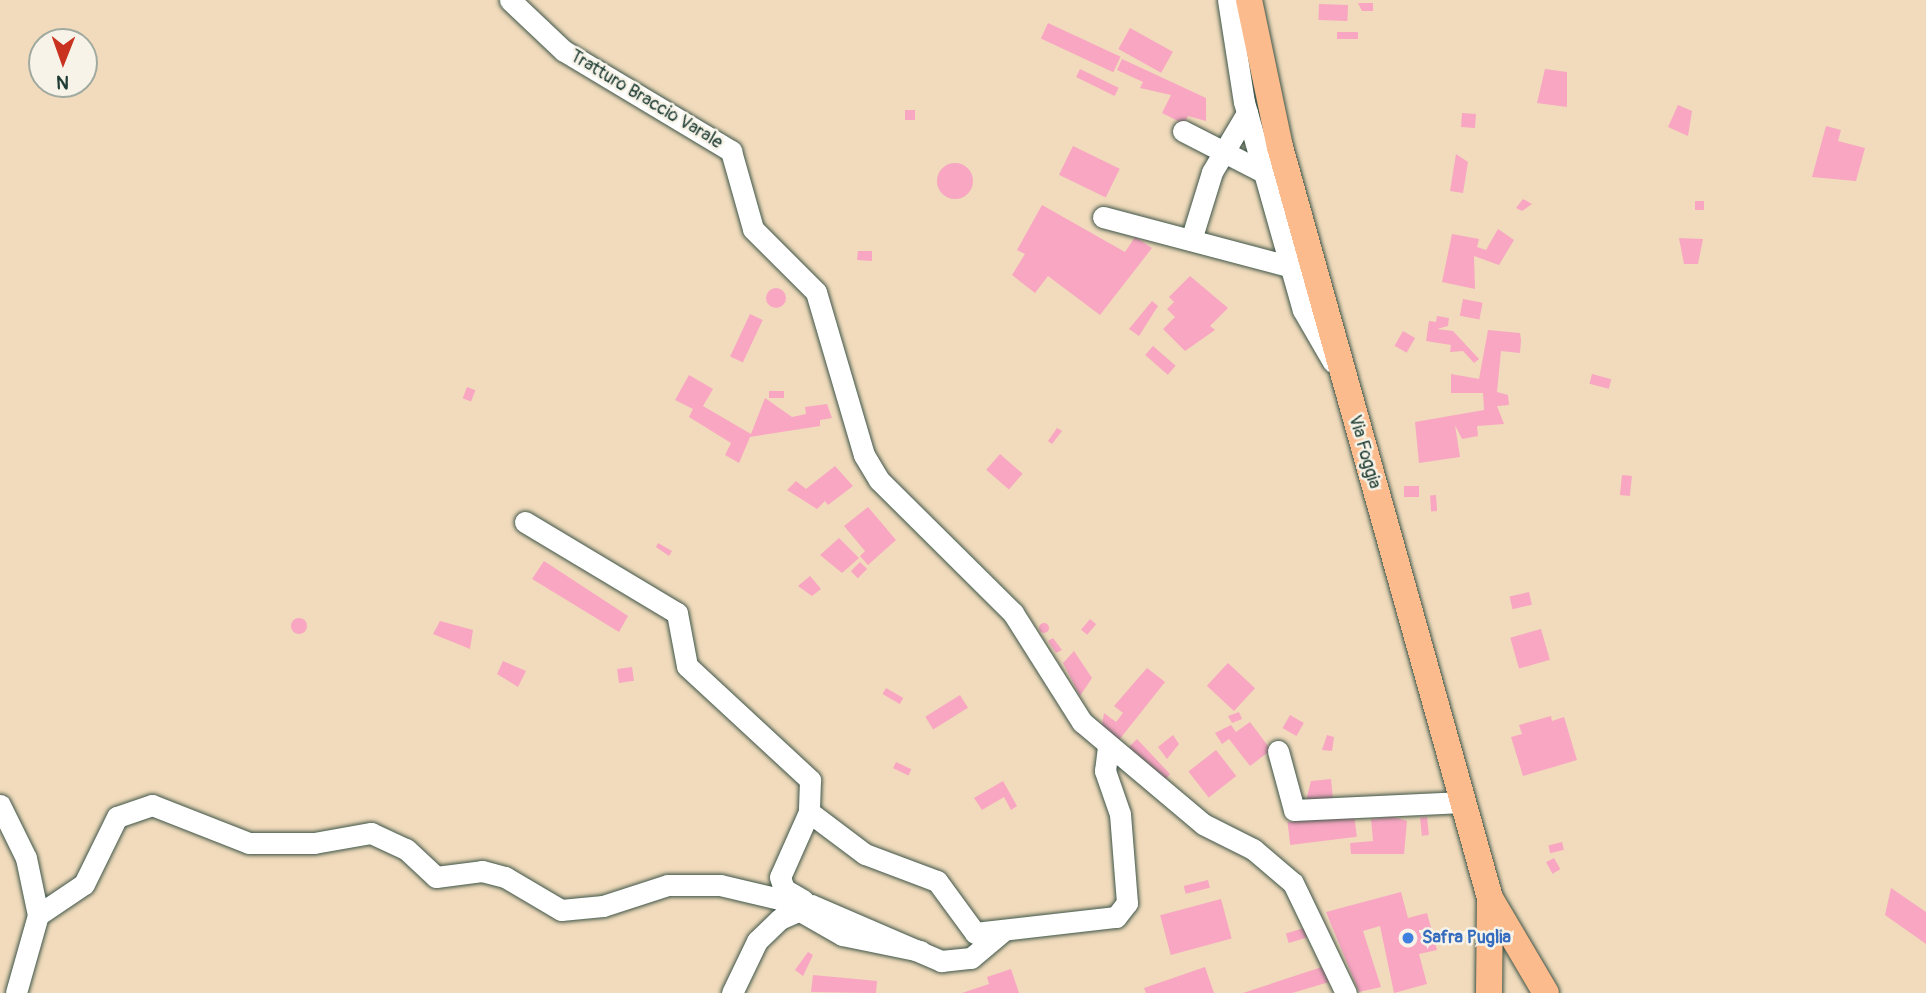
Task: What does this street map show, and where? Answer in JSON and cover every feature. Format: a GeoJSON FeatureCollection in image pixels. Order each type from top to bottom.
{"type":"FeatureCollection","features":[{"type":"Feature","properties":{"kind":"main road","name":"Via Foggia"},"geometry":{"type":"LineString","coordinates":[[1242,1],[1345,382],[1490,898],[1546,993]]}},
{"type":"Feature","properties":{"kind":"main road","name":"Via Foggia"},"geometry":{"type":"LineString","coordinates":[[1489,993],[1490,898]]}},
{"type":"Feature","properties":{"kind":"street","name":"Tratturo Braccio Varale"},"geometry":{"type":"LineString","coordinates":[[510,0],[564,51],[731,151],[753,229],[816,292],[864,455],[878,480],[1013,612],[1082,722],[1203,824],[1253,849],[1293,883],[1346,993]]}},
{"type":"Feature","properties":{"kind":"street"},"geometry":{"type":"LineString","coordinates":[[1242,1],[1247,113],[1303,310],[1345,382]]}},
{"type":"Feature","properties":{"kind":"street"},"geometry":{"type":"LineString","coordinates":[[1191,240],[1204,190],[1247,113]]}},
{"type":"Feature","properties":{"kind":"street"},"geometry":{"type":"LineString","coordinates":[[1183,131],[1265,173]]}},
{"type":"Feature","properties":{"kind":"street"},"geometry":{"type":"LineString","coordinates":[[1103,217],[1292,267]]}},
{"type":"Feature","properties":{"kind":"street"},"geometry":{"type":"LineString","coordinates":[[525,522],[677,613],[687,666],[810,780],[809,812],[780,883],[804,907]]}},
{"type":"Feature","properties":{"kind":"street"},"geometry":{"type":"LineString","coordinates":[[809,812],[865,854],[937,881],[966,929],[1002,932],[1124,912],[1120,814],[1105,771],[1108,745]]}},
{"type":"Feature","properties":{"kind":"street"},"geometry":{"type":"LineString","coordinates":[[1278,751],[1294,810],[1463,802]]}},
{"type":"Feature","properties":{"kind":"street"},"geometry":{"type":"LineString","coordinates":[[0,805],[26,858],[38,915],[16,993]]}},
{"type":"Feature","properties":{"kind":"street"},"geometry":{"type":"LineString","coordinates":[[38,915],[84,884],[117,817],[152,805],[249,843],[314,843],[370,833],[406,849],[436,877],[482,871],[505,877],[561,910],[692,884],[757,893],[804,907],[955,962],[1002,932]]}},
{"type":"Feature","properties":{"kind":"street"},"geometry":{"type":"LineString","coordinates":[[732,993],[757,941],[804,907]]}},
{"type":"Feature","properties":{"kind":"building"},"geometry":{"type":"Polygon","coordinates":[[[1358,3],[1373,3],[1373,11],[1362,11],[1358,3]]]}},
{"type":"Feature","properties":{"kind":"building"},"geometry":{"type":"Polygon","coordinates":[[[1319,4],[1348,5],[1347,21],[1318,20],[1319,4]]]}},
{"type":"Feature","properties":{"kind":"building"},"geometry":{"type":"Polygon","coordinates":[[[1048,23],[1121,57],[1113,72],[1041,38],[1048,23]]]}},
{"type":"Feature","properties":{"kind":"building"},"geometry":{"type":"Polygon","coordinates":[[[1130,28],[1173,52],[1161,73],[1118,49],[1130,28]]]}},
{"type":"Feature","properties":{"kind":"building"},"geometry":{"type":"Polygon","coordinates":[[[1337,32],[1358,32],[1358,39],[1337,39],[1337,32]]]}},
{"type":"Feature","properties":{"kind":"building"},"geometry":{"type":"Polygon","coordinates":[[[1122,59],[1206,98],[1206,121],[1188,116],[1184,124],[1162,113],[1171,95],[1140,88],[1143,82],[1117,70],[1122,59]]]}},
{"type":"Feature","properties":{"kind":"building"},"geometry":{"type":"Polygon","coordinates":[[[1080,69],[1119,88],[1115,96],[1076,77],[1080,69]]]}},
{"type":"Feature","properties":{"kind":"building"},"geometry":{"type":"Polygon","coordinates":[[[1545,69],[1567,72],[1567,107],[1537,103],[1545,69]]]}},
{"type":"Feature","properties":{"kind":"building"},"geometry":{"type":"Polygon","coordinates":[[[1678,105],[1692,111],[1688,136],[1668,127],[1678,105]]]}},
{"type":"Feature","properties":{"kind":"building"},"geometry":{"type":"Polygon","coordinates":[[[905,110],[915,110],[915,120],[905,120],[905,110]]]}},
{"type":"Feature","properties":{"kind":"building"},"geometry":{"type":"Polygon","coordinates":[[[1462,113],[1476,114],[1475,128],[1461,127],[1462,113]]]}},
{"type":"Feature","properties":{"kind":"building"},"geometry":{"type":"Polygon","coordinates":[[[1826,126],[1841,130],[1838,141],[1865,148],[1856,181],[1812,177],[1826,126]]]}},
{"type":"Feature","properties":{"kind":"building"},"geometry":{"type":"Polygon","coordinates":[[[1073,146],[1120,169],[1106,198],[1059,175],[1073,146]]]}},
{"type":"Feature","properties":{"kind":"building"},"geometry":{"type":"Polygon","coordinates":[[[1456,154],[1468,162],[1463,193],[1450,191],[1456,154]]]}},
{"type":"Feature","properties":{"kind":"building"},"geometry":{"type":"Polygon","coordinates":[[[955,163],[968,168],[973,181],[968,194],[955,199],[942,194],[937,181],[942,168],[955,163]]]}},
{"type":"Feature","properties":{"kind":"building"},"geometry":{"type":"Polygon","coordinates":[[[1523,199],[1532,204],[1522,211],[1516,208],[1523,199]]]}},
{"type":"Feature","properties":{"kind":"building"},"geometry":{"type":"Polygon","coordinates":[[[1695,201],[1704,201],[1704,210],[1695,210],[1695,201]]]}},
{"type":"Feature","properties":{"kind":"building"},"geometry":{"type":"Polygon","coordinates":[[[1042,205],[1125,252],[1135,237],[1152,248],[1100,315],[1048,276],[1035,293],[1012,275],[1025,254],[1017,250],[1042,205]]]}},
{"type":"Feature","properties":{"kind":"building"},"geometry":{"type":"Polygon","coordinates":[[[1498,229],[1514,240],[1499,265],[1474,256],[1475,289],[1442,282],[1452,234],[1479,239],[1477,247],[1486,250],[1498,229]]]}},
{"type":"Feature","properties":{"kind":"building"},"geometry":{"type":"Polygon","coordinates":[[[1679,238],[1703,239],[1698,264],[1684,264],[1679,238]]]}},
{"type":"Feature","properties":{"kind":"building"},"geometry":{"type":"Polygon","coordinates":[[[858,251],[872,251],[872,261],[857,260],[858,251]]]}},
{"type":"Feature","properties":{"kind":"building"},"geometry":{"type":"Polygon","coordinates":[[[1190,276],[1228,308],[1210,326],[1215,330],[1185,351],[1163,329],[1175,317],[1167,309],[1174,302],[1169,297],[1190,276]]]}},
{"type":"Feature","properties":{"kind":"building"},"geometry":{"type":"Polygon","coordinates":[[[776,288],[783,291],[786,298],[783,305],[776,308],[769,305],[766,298],[769,291],[776,288]]]}},
{"type":"Feature","properties":{"kind":"building"},"geometry":{"type":"Polygon","coordinates":[[[1463,299],[1483,303],[1479,320],[1460,316],[1463,299]]]}},
{"type":"Feature","properties":{"kind":"building"},"geometry":{"type":"Polygon","coordinates":[[[1152,301],[1158,306],[1139,336],[1129,329],[1152,301]]]}},
{"type":"Feature","properties":{"kind":"building"},"geometry":{"type":"Polygon","coordinates":[[[750,314],[763,320],[743,363],[730,357],[750,314]]]}},
{"type":"Feature","properties":{"kind":"building"},"geometry":{"type":"Polygon","coordinates":[[[1437,316],[1449,318],[1448,326],[1437,329],[1453,331],[1479,359],[1474,363],[1463,351],[1450,352],[1451,345],[1426,341],[1429,321],[1436,322],[1437,316]]]}},
{"type":"Feature","properties":{"kind":"building"},"geometry":{"type":"Polygon","coordinates":[[[1488,330],[1520,333],[1520,353],[1501,351],[1497,392],[1508,395],[1509,405],[1497,406],[1504,424],[1477,426],[1478,436],[1462,439],[1455,425],[1460,457],[1419,463],[1415,422],[1484,410],[1483,393],[1451,393],[1451,374],[1479,379],[1488,330]]]}},
{"type":"Feature","properties":{"kind":"building"},"geometry":{"type":"Polygon","coordinates":[[[1403,331],[1415,338],[1407,353],[1394,346],[1403,331]]]}},
{"type":"Feature","properties":{"kind":"building"},"geometry":{"type":"Polygon","coordinates":[[[1153,346],[1176,366],[1168,375],[1145,355],[1153,346]]]}},
{"type":"Feature","properties":{"kind":"building"},"geometry":{"type":"Polygon","coordinates":[[[1592,374],[1611,379],[1609,389],[1589,384],[1592,374]]]}},
{"type":"Feature","properties":{"kind":"building"},"geometry":{"type":"Polygon","coordinates":[[[689,375],[713,389],[703,406],[751,434],[765,398],[792,417],[806,414],[805,407],[827,404],[832,418],[820,420],[820,426],[750,437],[739,463],[725,455],[731,443],[689,417],[693,409],[675,400],[689,375]]]}},
{"type":"Feature","properties":{"kind":"building"},"geometry":{"type":"Polygon","coordinates":[[[467,387],[475,390],[471,401],[463,398],[467,387]]]}},
{"type":"Feature","properties":{"kind":"building"},"geometry":{"type":"Polygon","coordinates":[[[769,391],[784,391],[784,398],[769,398],[769,391]]]}},
{"type":"Feature","properties":{"kind":"building"},"geometry":{"type":"Polygon","coordinates":[[[1057,428],[1062,431],[1052,444],[1048,441],[1057,428]]]}},
{"type":"Feature","properties":{"kind":"building"},"geometry":{"type":"Polygon","coordinates":[[[1000,454],[1023,474],[1009,490],[986,470],[1000,454]]]}},
{"type":"Feature","properties":{"kind":"building"},"geometry":{"type":"Polygon","coordinates":[[[835,466],[853,486],[828,505],[825,501],[817,509],[787,490],[796,481],[806,489],[835,466]]]}},
{"type":"Feature","properties":{"kind":"building"},"geometry":{"type":"Polygon","coordinates":[[[1622,475],[1632,476],[1630,496],[1620,495],[1622,475]]]}},
{"type":"Feature","properties":{"kind":"building"},"geometry":{"type":"Polygon","coordinates":[[[1404,486],[1419,486],[1419,497],[1404,497],[1404,486]]]}},
{"type":"Feature","properties":{"kind":"building"},"geometry":{"type":"Polygon","coordinates":[[[1430,495],[1436,495],[1437,511],[1431,511],[1430,495]]]}},
{"type":"Feature","properties":{"kind":"building"},"geometry":{"type":"Polygon","coordinates":[[[868,507],[896,540],[868,565],[860,556],[865,551],[844,526],[868,507]]]}},
{"type":"Feature","properties":{"kind":"building"},"geometry":{"type":"Polygon","coordinates":[[[839,538],[859,558],[842,573],[820,555],[839,538]]]}},
{"type":"Feature","properties":{"kind":"building"},"geometry":{"type":"Polygon","coordinates":[[[658,543],[672,551],[669,556],[656,547],[658,543]]]}},
{"type":"Feature","properties":{"kind":"building"},"geometry":{"type":"Polygon","coordinates":[[[544,561],[628,616],[619,632],[532,579],[544,561]]]}},
{"type":"Feature","properties":{"kind":"building"},"geometry":{"type":"Polygon","coordinates":[[[860,562],[867,569],[858,578],[851,571],[860,562]]]}},
{"type":"Feature","properties":{"kind":"building"},"geometry":{"type":"Polygon","coordinates":[[[810,576],[821,589],[812,596],[798,586],[810,576]]]}},
{"type":"Feature","properties":{"kind":"building"},"geometry":{"type":"Polygon","coordinates":[[[1529,592],[1532,605],[1512,609],[1510,596],[1529,592]]]}},
{"type":"Feature","properties":{"kind":"building"},"geometry":{"type":"Polygon","coordinates":[[[299,618],[305,620],[305,632],[299,634],[293,632],[291,626],[293,620],[299,618]]]}},
{"type":"Feature","properties":{"kind":"building"},"geometry":{"type":"Polygon","coordinates":[[[1090,619],[1096,624],[1087,635],[1081,630],[1090,619]]]}},
{"type":"Feature","properties":{"kind":"building"},"geometry":{"type":"Polygon","coordinates":[[[440,621],[473,630],[470,649],[433,634],[440,621]]]}},
{"type":"Feature","properties":{"kind":"building"},"geometry":{"type":"Polygon","coordinates":[[[1044,623],[1049,628],[1044,633],[1039,628],[1044,623]]]}},
{"type":"Feature","properties":{"kind":"building"},"geometry":{"type":"Polygon","coordinates":[[[1541,629],[1550,660],[1519,669],[1510,638],[1541,629]]]}},
{"type":"Feature","properties":{"kind":"building"},"geometry":{"type":"Polygon","coordinates":[[[1053,638],[1062,650],[1056,653],[1048,641],[1053,638]]]}},
{"type":"Feature","properties":{"kind":"building"},"geometry":{"type":"Polygon","coordinates":[[[1074,651],[1092,678],[1080,696],[1063,663],[1074,651]]]}},
{"type":"Feature","properties":{"kind":"building"},"geometry":{"type":"Polygon","coordinates":[[[503,661],[526,671],[518,687],[497,674],[503,661]]]}},
{"type":"Feature","properties":{"kind":"building"},"geometry":{"type":"Polygon","coordinates":[[[1228,663],[1255,688],[1234,711],[1207,686],[1228,663]]]}},
{"type":"Feature","properties":{"kind":"building"},"geometry":{"type":"Polygon","coordinates":[[[632,667],[634,681],[619,683],[617,669],[632,667]]]}},
{"type":"Feature","properties":{"kind":"building"},"geometry":{"type":"Polygon","coordinates":[[[1147,668],[1165,682],[1119,740],[1102,725],[1104,713],[1116,722],[1123,713],[1114,706],[1147,668]]]}},
{"type":"Feature","properties":{"kind":"building"},"geometry":{"type":"Polygon","coordinates":[[[886,688],[903,698],[900,704],[882,694],[886,688]]]}},
{"type":"Feature","properties":{"kind":"building"},"geometry":{"type":"Polygon","coordinates":[[[960,695],[968,708],[933,729],[925,717],[960,695]]]}},
{"type":"Feature","properties":{"kind":"building"},"geometry":{"type":"Polygon","coordinates":[[[1239,712],[1242,719],[1232,723],[1228,716],[1239,712]]]}},
{"type":"Feature","properties":{"kind":"building"},"geometry":{"type":"Polygon","coordinates":[[[1290,715],[1304,723],[1296,736],[1282,728],[1290,715]]]}},
{"type":"Feature","properties":{"kind":"building"},"geometry":{"type":"Polygon","coordinates":[[[1551,716],[1552,721],[1564,717],[1577,760],[1523,776],[1511,737],[1522,734],[1519,725],[1551,716]]]}},
{"type":"Feature","properties":{"kind":"building"},"geometry":{"type":"Polygon","coordinates":[[[1250,722],[1271,750],[1250,766],[1229,739],[1222,744],[1215,733],[1231,725],[1236,732],[1250,722]]]}},
{"type":"Feature","properties":{"kind":"building"},"geometry":{"type":"Polygon","coordinates":[[[1173,735],[1179,744],[1167,759],[1158,747],[1173,735]]]}},
{"type":"Feature","properties":{"kind":"building"},"geometry":{"type":"Polygon","coordinates":[[[1327,735],[1334,737],[1332,751],[1322,750],[1327,735]]]}},
{"type":"Feature","properties":{"kind":"building"},"geometry":{"type":"Polygon","coordinates":[[[1137,739],[1170,774],[1166,779],[1129,747],[1137,739]]]}},
{"type":"Feature","properties":{"kind":"building"},"geometry":{"type":"Polygon","coordinates":[[[1216,750],[1236,776],[1209,798],[1188,772],[1216,750]]]}},
{"type":"Feature","properties":{"kind":"building"},"geometry":{"type":"Polygon","coordinates":[[[896,762],[911,769],[908,776],[893,768],[896,762]]]}},
{"type":"Feature","properties":{"kind":"building"},"geometry":{"type":"Polygon","coordinates":[[[1331,779],[1333,800],[1306,801],[1311,781],[1331,779]]]}},
{"type":"Feature","properties":{"kind":"building"},"geometry":{"type":"Polygon","coordinates":[[[1003,781],[1017,806],[1011,810],[1004,797],[982,810],[974,798],[1003,781]]]}},
{"type":"Feature","properties":{"kind":"building"},"geometry":{"type":"Polygon","coordinates":[[[1354,814],[1357,837],[1290,845],[1287,822],[1354,814]]]}},
{"type":"Feature","properties":{"kind":"building"},"geometry":{"type":"Polygon","coordinates":[[[1394,817],[1407,821],[1404,854],[1351,854],[1350,843],[1373,841],[1371,819],[1394,817]]]}},
{"type":"Feature","properties":{"kind":"building"},"geometry":{"type":"Polygon","coordinates":[[[1427,817],[1429,835],[1422,836],[1420,818],[1427,817]]]}},
{"type":"Feature","properties":{"kind":"building"},"geometry":{"type":"Polygon","coordinates":[[[1562,842],[1564,850],[1550,853],[1548,845],[1562,842]]]}},
{"type":"Feature","properties":{"kind":"building"},"geometry":{"type":"Polygon","coordinates":[[[1554,858],[1560,869],[1552,874],[1546,862],[1554,858]]]}},
{"type":"Feature","properties":{"kind":"building"},"geometry":{"type":"Polygon","coordinates":[[[1208,880],[1210,888],[1186,894],[1184,886],[1208,880]]]}},
{"type":"Feature","properties":{"kind":"building"},"geometry":{"type":"Polygon","coordinates":[[[1891,888],[1926,912],[1926,944],[1885,915],[1891,888]]]}},
{"type":"Feature","properties":{"kind":"building"},"geometry":{"type":"Polygon","coordinates":[[[1401,892],[1408,918],[1427,913],[1437,950],[1419,954],[1427,984],[1394,993],[1380,926],[1363,931],[1381,987],[1359,992],[1326,912],[1401,892]]]}},
{"type":"Feature","properties":{"kind":"building"},"geometry":{"type":"Polygon","coordinates":[[[1221,899],[1232,939],[1171,955],[1160,915],[1221,899]]]}},
{"type":"Feature","properties":{"kind":"building"},"geometry":{"type":"Polygon","coordinates":[[[1304,928],[1307,938],[1289,943],[1286,934],[1304,928]]]}},
{"type":"Feature","properties":{"kind":"building"},"geometry":{"type":"Polygon","coordinates":[[[808,952],[813,955],[803,976],[795,970],[808,952]]]}},
{"type":"Feature","properties":{"kind":"building"},"geometry":{"type":"Polygon","coordinates":[[[1328,965],[1336,980],[1292,993],[1243,993],[1328,965]]]}},
{"type":"Feature","properties":{"kind":"building"},"geometry":{"type":"Polygon","coordinates":[[[1205,967],[1214,993],[1146,993],[1144,988],[1205,967]]]}},
{"type":"Feature","properties":{"kind":"building"},"geometry":{"type":"Polygon","coordinates":[[[1011,969],[1019,993],[962,993],[989,984],[987,977],[1011,969]]]}},
{"type":"Feature","properties":{"kind":"building"},"geometry":{"type":"Polygon","coordinates":[[[813,975],[877,981],[876,993],[811,992],[813,975]]]}},
{"type":"Feature","properties":{"kind":"place","name":"Safra Puglia"},"geometry":{"type":"Point","coordinates":[1408,938]}}]}
